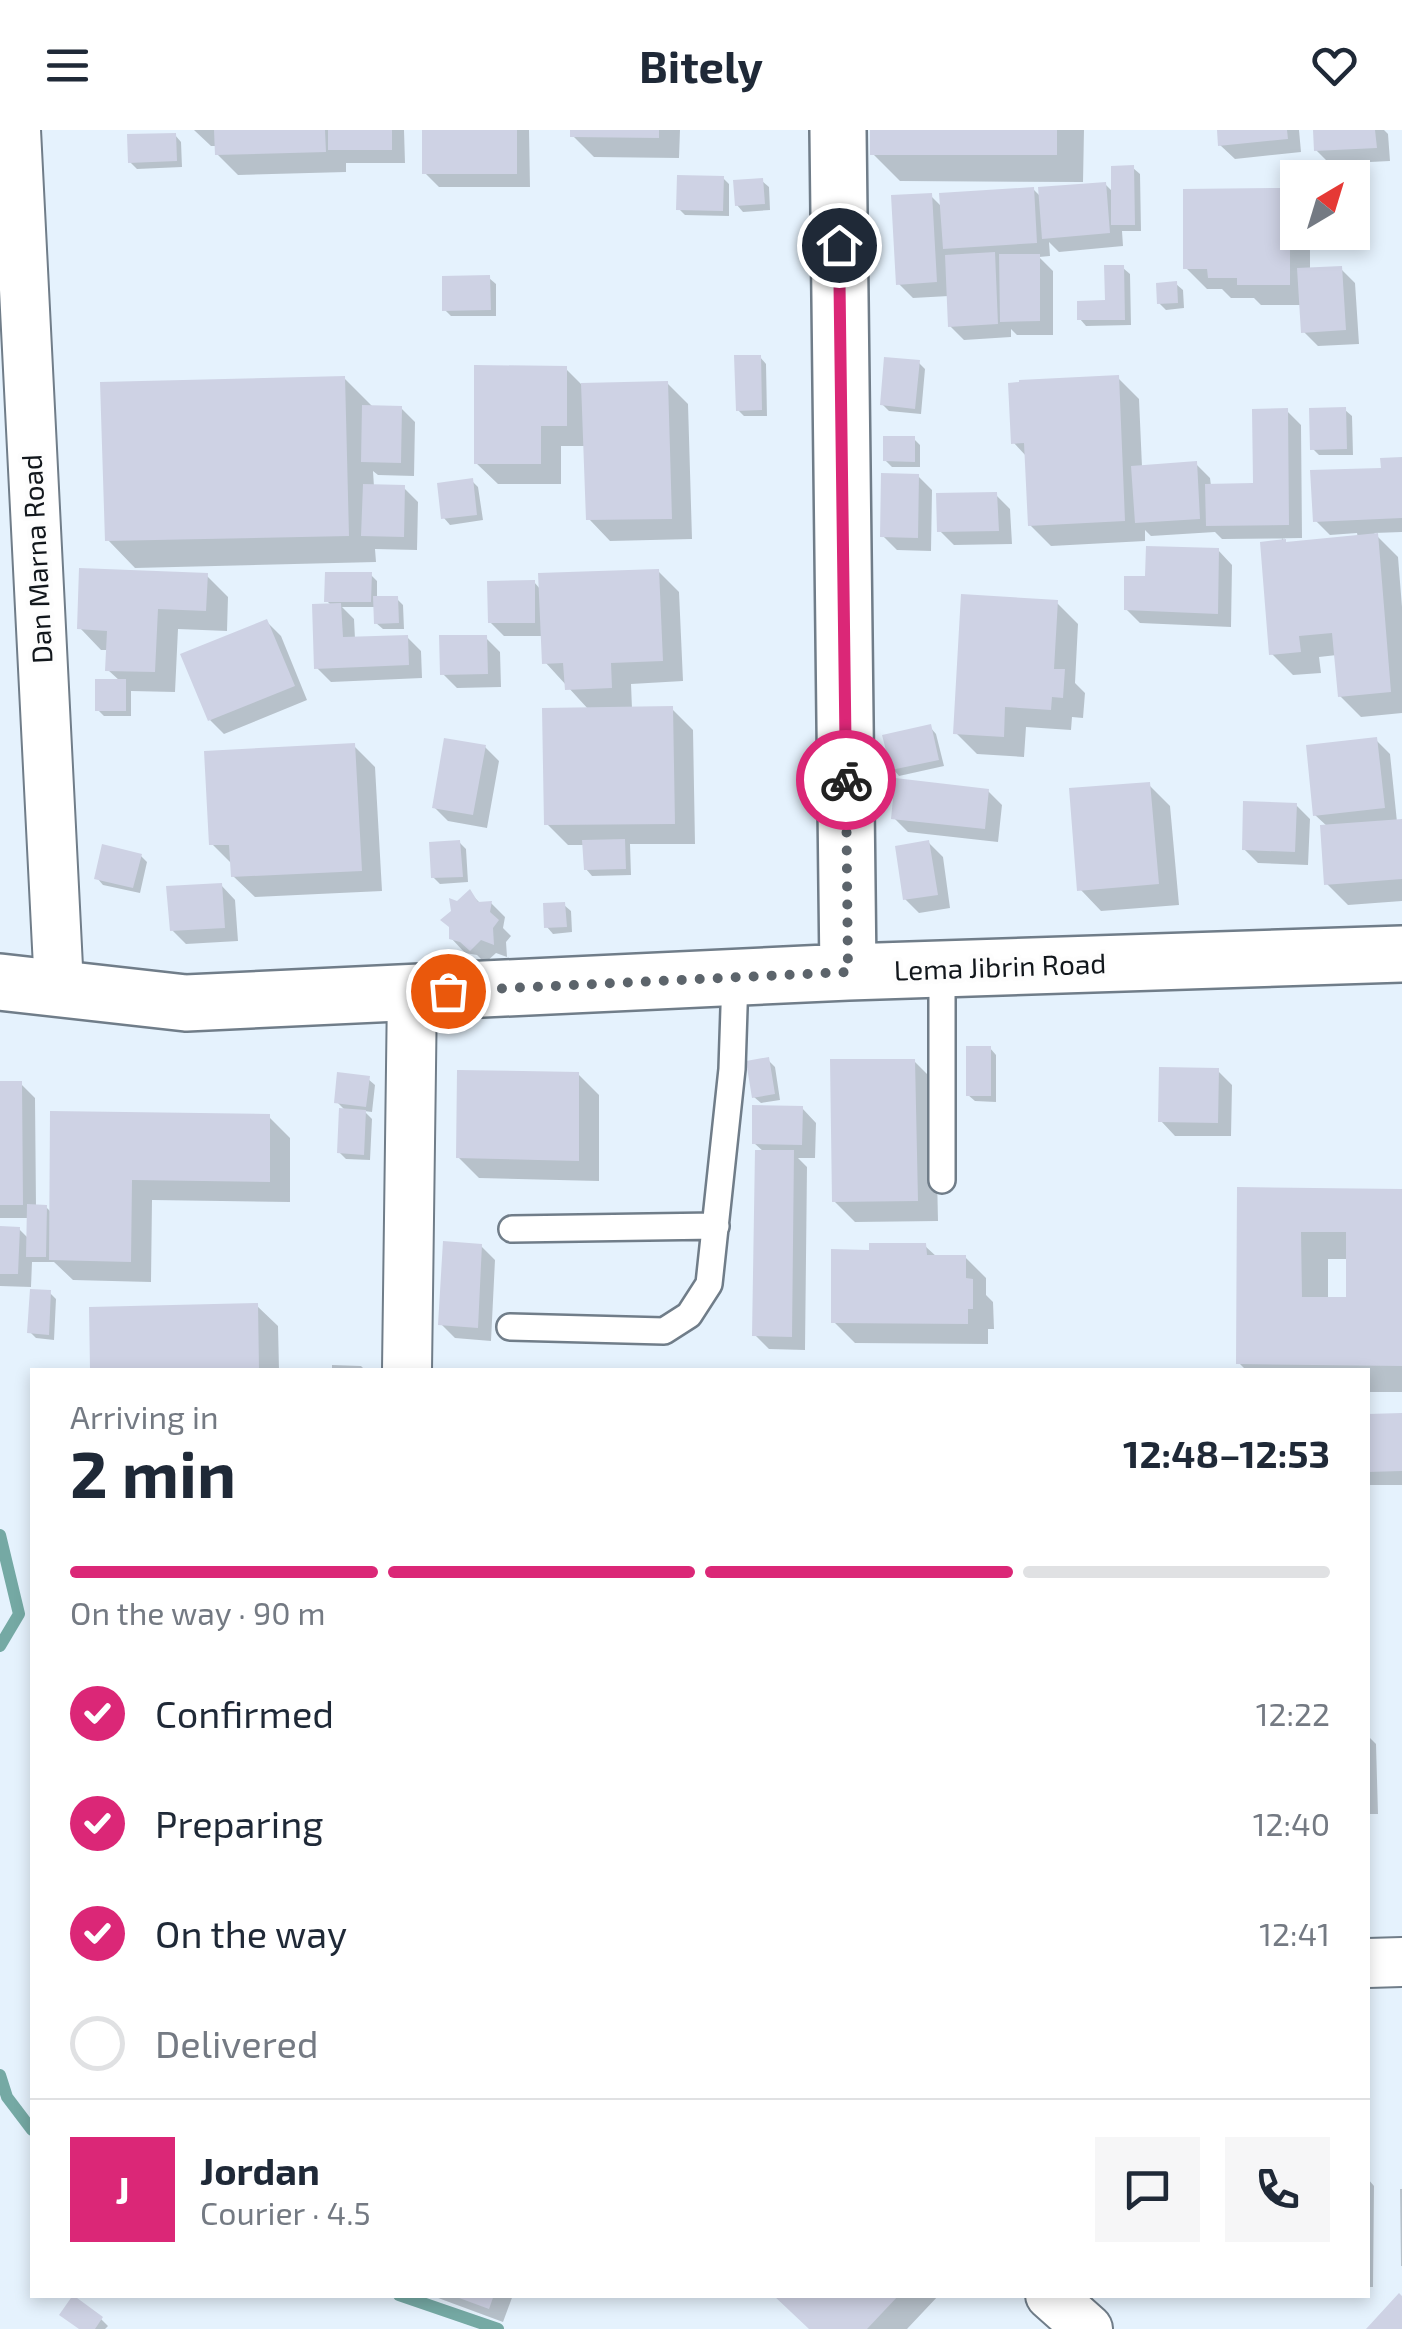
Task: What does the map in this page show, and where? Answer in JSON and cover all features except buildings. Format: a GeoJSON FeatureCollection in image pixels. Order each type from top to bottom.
{"type":"FeatureCollection","features":[{"type":"Feature","properties":{"kind":"street","name":"Dan Marna Road"},"geometry":{"type":"LineString","coordinates":[[16,130],[59,988]]}},
{"type":"Feature","properties":{"kind":"street"},"geometry":{"type":"LineString","coordinates":[[838,130],[848,972]]}},
{"type":"Feature","properties":{"kind":"street","name":"Lema Jibrin Road"},"geometry":{"type":"LineString","coordinates":[[0,982],[186,1003],[848,972],[1402,954]]}},
{"type":"Feature","properties":{"kind":"street"},"geometry":{"type":"LineString","coordinates":[[407,1368],[412,992]]}},
{"type":"Feature","properties":{"kind":"street"},"geometry":{"type":"LineString","coordinates":[[1370,1963],[1402,1962]]}},
{"type":"Feature","properties":{"kind":"street"},"geometry":{"type":"LineString","coordinates":[[1053,2298],[1088,2329]]}},
{"type":"Feature","properties":{"kind":"lane"},"geometry":{"type":"LineString","coordinates":[[942,969],[942,1180]]}},
{"type":"Feature","properties":{"kind":"lane"},"geometry":{"type":"LineString","coordinates":[[510,1327],[664,1331],[689,1315],[710,1284],[732,1068],[735,978]]}},
{"type":"Feature","properties":{"kind":"lane"},"geometry":{"type":"LineString","coordinates":[[512,1229],[716,1226]]}},
{"type":"Feature","properties":{"kind":"waterway"},"geometry":{"type":"LineString","coordinates":[[0,1535],[19,1614],[0,1646]]}},
{"type":"Feature","properties":{"kind":"waterway"},"geometry":{"type":"LineString","coordinates":[[0,2075],[7,2097],[30,2127]]}},
{"type":"Feature","properties":{"kind":"waterway"},"geometry":{"type":"LineString","coordinates":[[408,2298],[498,2329]]}},
{"type":"Feature","properties":{"kind":"way so far"},"geometry":{"type":"LineString","coordinates":[[448,991],[848,972],[846,780]]}},
{"type":"Feature","properties":{"kind":"route"},"geometry":{"type":"LineString","coordinates":[[839,245],[846,780]]}}]}
